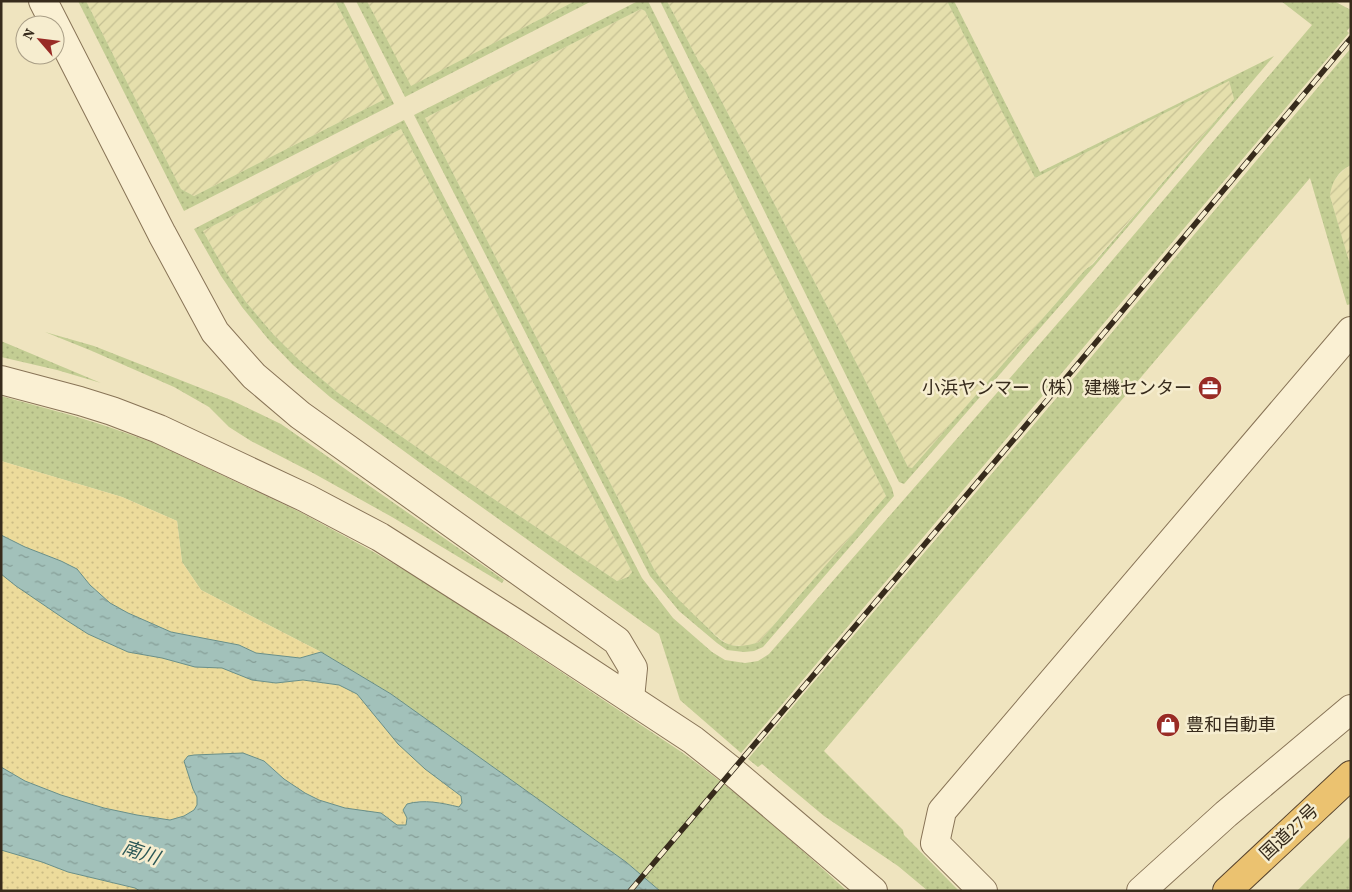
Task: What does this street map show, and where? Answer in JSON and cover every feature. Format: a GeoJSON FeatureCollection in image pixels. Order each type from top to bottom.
{"type":"FeatureCollection","features":[{"type":"Feature","properties":{"kind":"highway","name":"国道27号"},"geometry":{"type":"LineString","coordinates":[[1227,891],[1351,775]]}},
{"type":"Feature","properties":{"kind":"street"},"geometry":{"type":"LineString","coordinates":[[43,1],[162,234],[215,332],[254,376],[300,415],[617,641],[633,668],[630,698]]}},
{"type":"Feature","properties":{"kind":"street"},"geometry":{"type":"LineString","coordinates":[[983,891],[934,843],[942,811],[1351,331]]}},
{"type":"Feature","properties":{"kind":"street"},"geometry":{"type":"LineString","coordinates":[[1,380],[80,401],[159,429],[306,498],[380,537],[693,740],[873,891]]}},
{"type":"Feature","properties":{"kind":"street"},"geometry":{"type":"LineString","coordinates":[[1141,891],[1226,814],[1351,709]]}},
{"type":"Feature","properties":{"kind":"shaded area"},"geometry":{"type":"Polygon","coordinates":[[[86,1],[335,1],[385,99],[194,196],[181,189],[86,1]]]}},
{"type":"Feature","properties":{"kind":"shaded area"},"geometry":{"type":"Polygon","coordinates":[[[367,1],[575,1],[410,87],[367,1]]]}},
{"type":"Feature","properties":{"kind":"shaded area"},"geometry":{"type":"Polygon","coordinates":[[[667,1],[947,1],[1035,178],[1229,81],[1234,99],[912,468],[908,467],[706,71],[699,62],[667,1]]]}},
{"type":"Feature","properties":{"kind":"shaded area"},"geometry":{"type":"Polygon","coordinates":[[[641,9],[645,11],[886,496],[759,642],[747,646],[729,645],[719,638],[684,606],[654,569],[425,118],[641,9]]]}},
{"type":"Feature","properties":{"kind":"shaded area"},"geometry":{"type":"Polygon","coordinates":[[[401,129],[632,572],[628,577],[617,581],[337,392],[298,359],[273,334],[246,302],[226,272],[203,231],[401,129]]]}},
{"type":"Feature","properties":{"kind":"shaded area"},"geometry":{"type":"Polygon","coordinates":[[[1351,165],[1351,268],[1330,196],[1331,185],[1351,165]]]}},
{"type":"Feature","properties":{"kind":"green space"},"geometry":{"type":"Polygon","coordinates":[[[78,1],[86,1],[181,189],[194,196],[385,99],[335,1],[343,1],[394,104],[184,211],[78,1]]]}},
{"type":"Feature","properties":{"kind":"green space"},"geometry":{"type":"Polygon","coordinates":[[[356,1],[367,1],[411,86],[575,1],[592,1],[405,97],[356,1]]]}},
{"type":"Feature","properties":{"kind":"green space"},"geometry":{"type":"Polygon","coordinates":[[[638,1],[648,1],[892,488],[894,496],[763,647],[754,651],[744,652],[727,650],[679,611],[650,576],[414,115],[638,1]],[[641,9],[425,118],[654,569],[679,600],[719,639],[732,645],[748,645],[759,642],[886,496],[645,11],[641,9]]]}},
{"type":"Feature","properties":{"kind":"green space"},"geometry":{"type":"Polygon","coordinates":[[[660,1],[667,1],[699,62],[706,71],[908,467],[912,468],[1085,270],[1093,264],[1234,99],[1229,81],[1035,178],[947,1],[954,1],[1040,172],[1274,56],[1091,270],[904,484],[899,482],[660,1]]]}},
{"type":"Feature","properties":{"kind":"green space"},"geometry":{"type":"Polygon","coordinates":[[[1281,1],[1334,1],[1351,10],[1351,26],[1347,31],[1349,33],[741,753],[680,700],[659,634],[330,397],[293,365],[268,339],[242,307],[221,276],[194,229],[404,120],[642,578],[673,618],[712,652],[725,660],[745,663],[758,661],[769,654],[1098,277],[1312,25],[1281,1]],[[401,129],[203,231],[226,272],[246,302],[273,334],[298,359],[337,392],[617,581],[628,577],[632,572],[401,129]]]}},
{"type":"Feature","properties":{"kind":"green space"},"geometry":{"type":"Polygon","coordinates":[[[1351,48],[1351,165],[1336,178],[1330,196],[1351,268],[1351,304],[1347,305],[1310,178],[824,751],[903,830],[904,835],[959,891],[928,891],[898,866],[824,816],[762,764],[758,767],[748,759],[1077,374],[1351,48]]]}},
{"type":"Feature","properties":{"kind":"green space"},"geometry":{"type":"Polygon","coordinates":[[[45,332],[94,346],[231,400],[281,424],[504,580],[502,583],[392,517],[251,441],[229,427],[209,407],[174,387],[45,332]]]}},
{"type":"Feature","properties":{"kind":"green space"},"geometry":{"type":"Polygon","coordinates":[[[1,341],[101,383],[57,370],[1,357],[1,341]]]}},
{"type":"Feature","properties":{"kind":"green space"},"geometry":{"type":"Polygon","coordinates":[[[1,396],[74,416],[154,443],[300,512],[372,551],[438,590],[683,753],[746,802],[847,891],[660,891],[626,862],[391,694],[321,652],[201,590],[182,562],[177,521],[122,497],[1,461],[1,396]]]}},
{"type":"Feature","properties":{"kind":"green space"},"geometry":{"type":"Polygon","coordinates":[[[1351,836],[1351,891],[1297,891],[1351,836]]]}},
{"type":"Feature","properties":{"kind":"sand"},"geometry":{"type":"Polygon","coordinates":[[[1,461],[122,497],[177,521],[182,562],[201,590],[321,652],[300,658],[256,653],[239,645],[171,632],[110,603],[90,585],[77,569],[1,535],[1,461]]]}},
{"type":"Feature","properties":{"kind":"sand"},"geometry":{"type":"Polygon","coordinates":[[[1,574],[88,634],[128,652],[162,658],[195,667],[222,668],[253,680],[276,683],[303,680],[339,685],[357,694],[385,728],[461,796],[462,803],[459,807],[416,801],[407,818],[406,825],[397,825],[381,813],[345,808],[319,800],[284,779],[264,761],[194,755],[193,789],[197,797],[197,805],[194,810],[184,816],[170,820],[104,808],[61,795],[25,781],[1,767],[1,574]]]}},
{"type":"Feature","properties":{"kind":"sand"},"geometry":{"type":"Polygon","coordinates":[[[1,850],[68,872],[135,888],[140,891],[1,891],[1,850]]]}},
{"type":"Feature","properties":{"kind":"water","name":"南川"},"geometry":{"type":"Polygon","coordinates":[[[1,535],[77,569],[90,585],[110,603],[171,632],[239,645],[256,653],[300,658],[321,652],[391,694],[626,862],[660,891],[140,891],[135,888],[68,872],[1,850],[1,767],[25,781],[61,795],[104,808],[170,820],[184,816],[194,810],[197,805],[197,797],[184,761],[188,756],[194,755],[243,753],[264,761],[284,779],[319,800],[345,808],[381,813],[397,825],[406,825],[407,818],[403,810],[407,804],[426,802],[459,807],[462,803],[461,796],[425,769],[398,744],[357,694],[339,685],[303,680],[276,683],[252,680],[222,668],[195,667],[162,658],[128,652],[88,634],[1,574],[1,535]]]}},
{"type":"Feature","properties":{"kind":"railway"},"geometry":{"type":"LineString","coordinates":[[630,891],[1072,371],[1351,38]]}},
{"type":"Feature","properties":{"kind":"place","name":"小浜ヤンマー（株）建機センター"},"geometry":{"type":"Point","coordinates":[1210,388]}},
{"type":"Feature","properties":{"kind":"place","name":"豊和自動車"},"geometry":{"type":"Point","coordinates":[1168,725]}}]}
